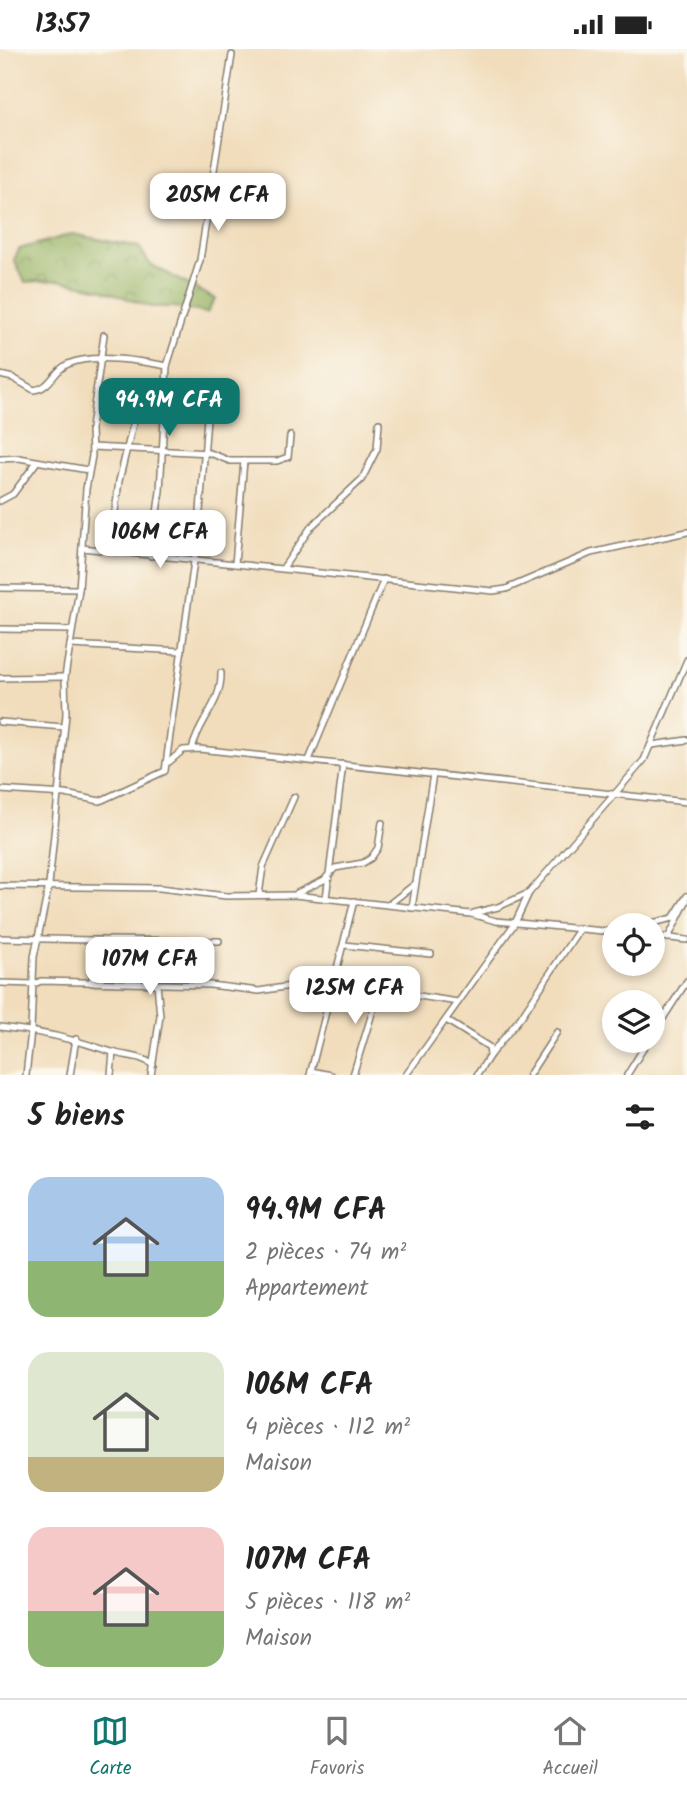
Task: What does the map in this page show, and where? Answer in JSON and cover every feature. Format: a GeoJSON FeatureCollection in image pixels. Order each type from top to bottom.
{"type":"FeatureCollection","features":[{"type":"Feature","properties":{"kind":"street"},"geometry":{"type":"LineString","coordinates":[[151,556],[163,450],[167,366],[200,260],[232,55]]}},
{"type":"Feature","properties":{"kind":"street"},"geometry":{"type":"LineString","coordinates":[[26,1075],[36,939],[49,885],[64,727],[65,677],[79,589],[88,470],[104,335]]}},
{"type":"Feature","properties":{"kind":"street"},"geometry":{"type":"LineString","coordinates":[[0,375],[34,390],[42,389],[58,371],[69,364],[120,359],[167,366]]}},
{"type":"Feature","properties":{"kind":"street"},"geometry":{"type":"LineString","coordinates":[[0,790],[57,794],[100,801],[165,771],[192,559],[199,525],[209,391]]}},
{"type":"Feature","properties":{"kind":"street"},"geometry":{"type":"LineString","coordinates":[[96,398],[208,411]]}},
{"type":"Feature","properties":{"kind":"street"},"geometry":{"type":"LineString","coordinates":[[110,551],[120,481],[138,403]]}},
{"type":"Feature","properties":{"kind":"street"},"geometry":{"type":"LineString","coordinates":[[283,568],[311,527],[362,479],[377,449],[379,423]]}},
{"type":"Feature","properties":{"kind":"street"},"geometry":{"type":"LineString","coordinates":[[92,447],[204,453],[214,454],[225,460],[286,459],[290,436]]}},
{"type":"Feature","properties":{"kind":"street"},"geometry":{"type":"LineString","coordinates":[[0,459],[19,458],[88,470]]}},
{"type":"Feature","properties":{"kind":"street"},"geometry":{"type":"LineString","coordinates":[[235,564],[244,461]]}},
{"type":"Feature","properties":{"kind":"street"},"geometry":{"type":"LineString","coordinates":[[0,501],[13,493],[36,463]]}},
{"type":"Feature","properties":{"kind":"street"},"geometry":{"type":"LineString","coordinates":[[82,548],[494,591],[506,589],[591,553],[687,532]]}},
{"type":"Feature","properties":{"kind":"street"},"geometry":{"type":"LineString","coordinates":[[309,760],[384,579]]}},
{"type":"Feature","properties":{"kind":"street"},"geometry":{"type":"LineString","coordinates":[[0,588],[79,589]]}},
{"type":"Feature","properties":{"kind":"street"},"geometry":{"type":"LineString","coordinates":[[0,629],[72,630]]}},
{"type":"Feature","properties":{"kind":"street"},"geometry":{"type":"LineString","coordinates":[[70,645],[182,651]]}},
{"type":"Feature","properties":{"kind":"street"},"geometry":{"type":"LineString","coordinates":[[406,1075],[502,937],[515,923],[529,893],[644,760],[687,660]]}},
{"type":"Feature","properties":{"kind":"street"},"geometry":{"type":"LineString","coordinates":[[192,749],[198,728],[220,695],[221,673]]}},
{"type":"Feature","properties":{"kind":"street"},"geometry":{"type":"LineString","coordinates":[[0,678],[65,677]]}},
{"type":"Feature","properties":{"kind":"street"},"geometry":{"type":"LineString","coordinates":[[0,722],[64,727]]}},
{"type":"Feature","properties":{"kind":"street"},"geometry":{"type":"LineString","coordinates":[[652,745],[687,740]]}},
{"type":"Feature","properties":{"kind":"street"},"geometry":{"type":"LineString","coordinates":[[168,763],[183,750],[192,749],[687,802]]}},
{"type":"Feature","properties":{"kind":"street"},"geometry":{"type":"LineString","coordinates":[[326,898],[343,764]]}},
{"type":"Feature","properties":{"kind":"street"},"geometry":{"type":"LineString","coordinates":[[412,908],[433,774]]}},
{"type":"Feature","properties":{"kind":"street"},"geometry":{"type":"LineString","coordinates":[[259,895],[263,867],[294,797]]}},
{"type":"Feature","properties":{"kind":"street"},"geometry":{"type":"LineString","coordinates":[[294,895],[343,865],[363,863],[371,858],[378,848],[382,823]]}},
{"type":"Feature","properties":{"kind":"street"},"geometry":{"type":"LineString","coordinates":[[388,905],[415,884]]}},
{"type":"Feature","properties":{"kind":"street"},"geometry":{"type":"LineString","coordinates":[[0,886],[49,885],[294,895],[471,914],[496,921],[602,931]]}},
{"type":"Feature","properties":{"kind":"street"},"geometry":{"type":"LineString","coordinates":[[471,914],[498,907],[529,893]]}},
{"type":"Feature","properties":{"kind":"street"},"geometry":{"type":"LineString","coordinates":[[665,920],[673,918],[687,898]]}},
{"type":"Feature","properties":{"kind":"street"},"geometry":{"type":"LineString","coordinates":[[668,938],[687,898]]}},
{"type":"Feature","properties":{"kind":"street"},"geometry":{"type":"LineString","coordinates":[[331,1075],[310,1073],[354,901]]}},
{"type":"Feature","properties":{"kind":"street"},"geometry":{"type":"LineString","coordinates":[[496,921],[502,937]]}},
{"type":"Feature","properties":{"kind":"street"},"geometry":{"type":"LineString","coordinates":[[477,1075],[521,1017],[580,928]]}},
{"type":"Feature","properties":{"kind":"street"},"geometry":{"type":"LineString","coordinates":[[0,938],[219,941]]}},
{"type":"Feature","properties":{"kind":"street"},"geometry":{"type":"LineString","coordinates":[[665,938],[687,940]]}},
{"type":"Feature","properties":{"kind":"street"},"geometry":{"type":"LineString","coordinates":[[92,940],[92,983]]}},
{"type":"Feature","properties":{"kind":"street"},"geometry":{"type":"LineString","coordinates":[[344,945],[431,954]]}},
{"type":"Feature","properties":{"kind":"street"},"geometry":{"type":"LineString","coordinates":[[0,983],[34,984],[41,981],[210,985],[259,992],[297,985]]}},
{"type":"Feature","properties":{"kind":"street"},"geometry":{"type":"LineString","coordinates":[[665,1015],[687,981]]}},
{"type":"Feature","properties":{"kind":"street"},"geometry":{"type":"LineString","coordinates":[[335,983],[380,987],[458,1002]]}},
{"type":"Feature","properties":{"kind":"street"},"geometry":{"type":"LineString","coordinates":[[151,1075],[160,1016],[157,984]]}},
{"type":"Feature","properties":{"kind":"street"},"geometry":{"type":"LineString","coordinates":[[354,1075],[380,987]]}},
{"type":"Feature","properties":{"kind":"street"},"geometry":{"type":"LineString","coordinates":[[446,1020],[489,1047],[490,1055]]}},
{"type":"Feature","properties":{"kind":"street"},"geometry":{"type":"LineString","coordinates":[[0,1027],[76,1039],[113,1052],[136,1055],[153,1065]]}},
{"type":"Feature","properties":{"kind":"street"},"geometry":{"type":"LineString","coordinates":[[529,1075],[556,1032]]}},
{"type":"Feature","properties":{"kind":"street"},"geometry":{"type":"LineString","coordinates":[[70,1075],[76,1039]]}},
{"type":"Feature","properties":{"kind":"street"},"geometry":{"type":"LineString","coordinates":[[111,1075],[113,1052]]}},
{"type":"Feature","properties":{"kind":"street"},"geometry":{"type":"LineString","coordinates":[[627,1075],[641,1053]]}},
{"type":"Feature","properties":{"kind":"green space"},"geometry":{"type":"Polygon","coordinates":[[[72,234],[139,247],[150,264],[215,299],[207,313],[174,307],[151,307],[101,289],[58,280],[25,282],[14,260],[19,249],[72,234]]]}}]}
